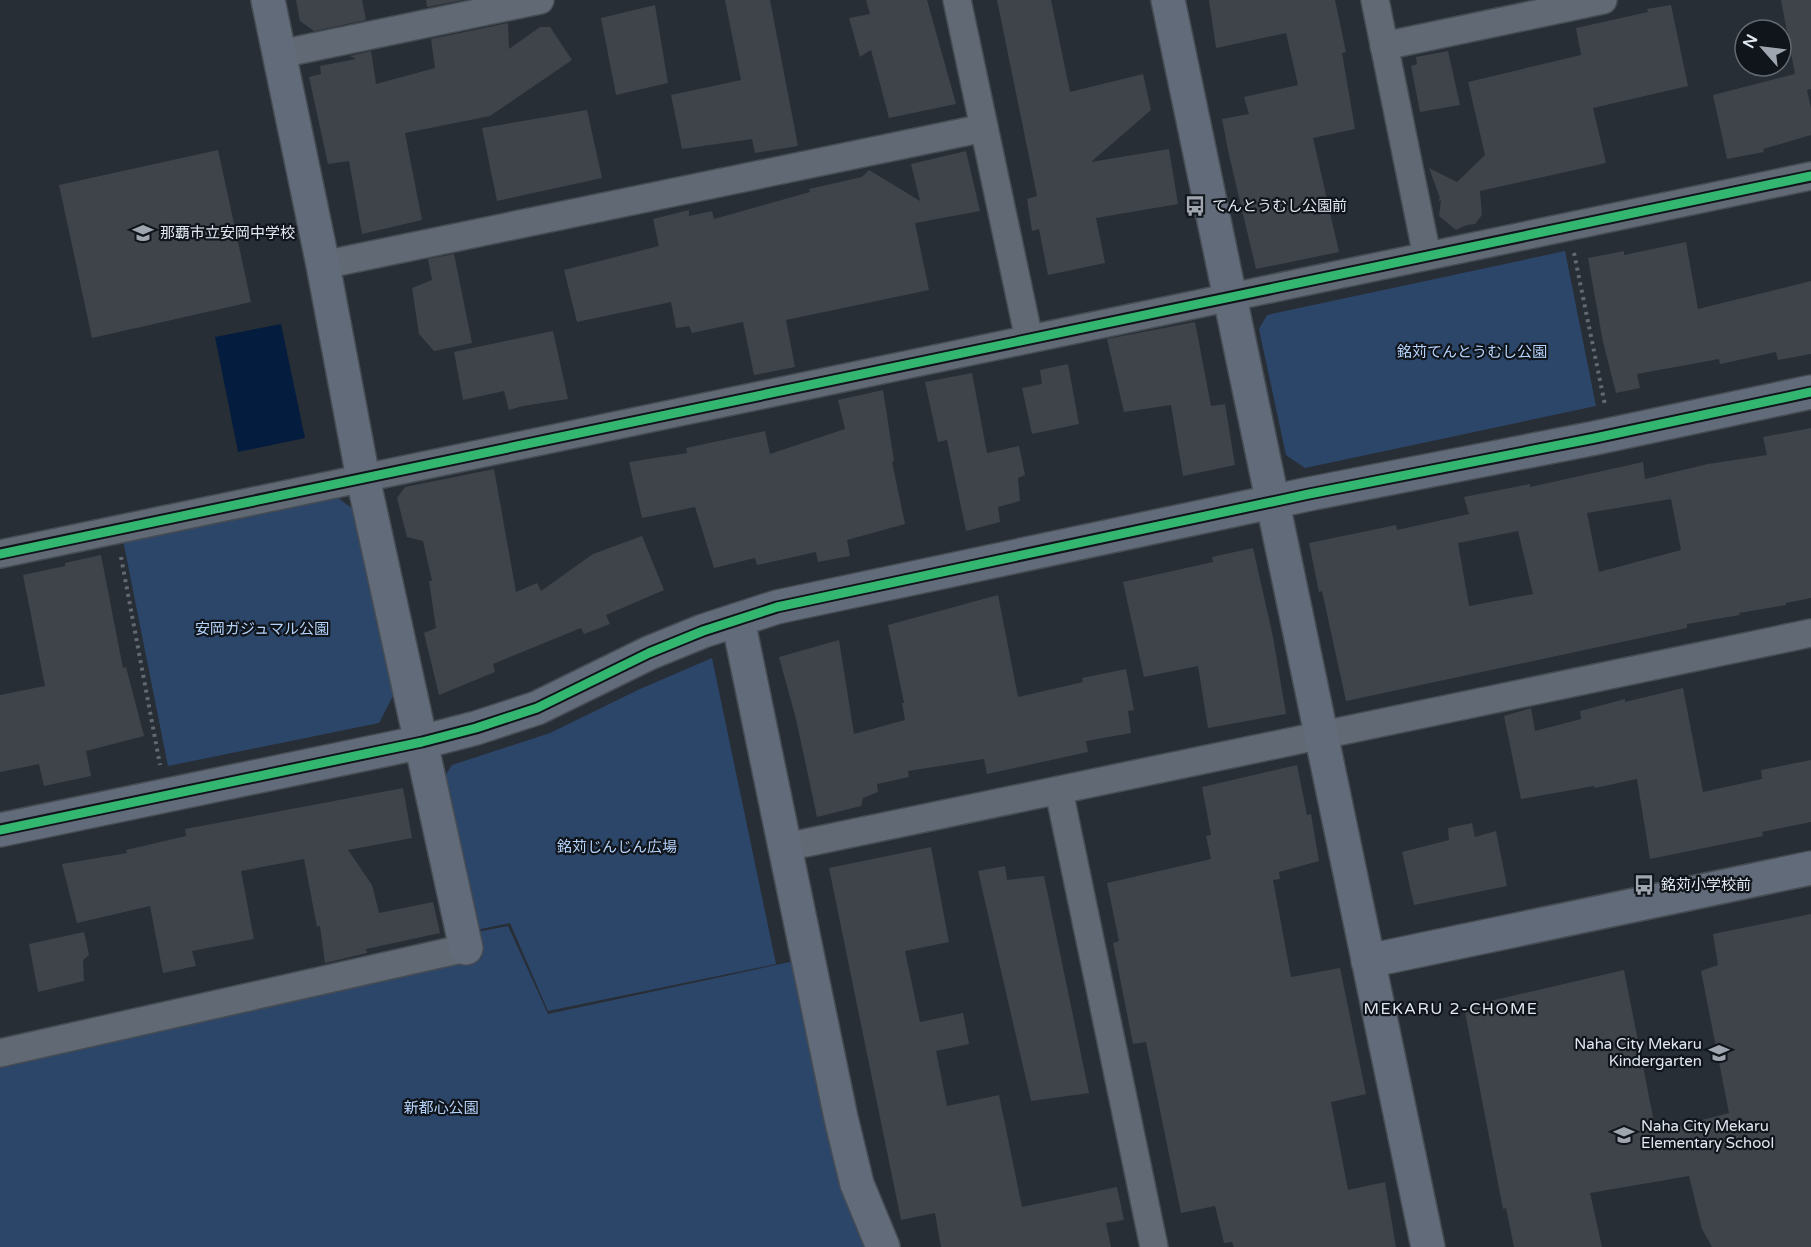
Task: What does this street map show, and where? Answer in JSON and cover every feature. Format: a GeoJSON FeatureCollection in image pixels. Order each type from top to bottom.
{"type":"FeatureCollection","features":[{"type":"Feature","properties":{"kind":"street"},"geometry":{"type":"LineString","coordinates":[[0,1053],[466,948],[363,478],[323,265],[268,0]]}},
{"type":"Feature","properties":{"kind":"street"},"geometry":{"type":"LineString","coordinates":[[280,54],[540,0]]}},
{"type":"Feature","properties":{"kind":"street"},"geometry":{"type":"LineString","coordinates":[[957,0],[1029,339]]}},
{"type":"Feature","properties":{"kind":"street"},"geometry":{"type":"LineString","coordinates":[[1168,0],[1428,1247]]}},
{"type":"Feature","properties":{"kind":"street"},"geometry":{"type":"LineString","coordinates":[[1375,0],[1427,256]]}},
{"type":"Feature","properties":{"kind":"street"},"geometry":{"type":"LineString","coordinates":[[1384,46],[1603,0]]}},
{"type":"Feature","properties":{"kind":"street"},"geometry":{"type":"LineString","coordinates":[[323,265],[984,128]]}},
{"type":"Feature","properties":{"kind":"street"},"geometry":{"type":"LineString","coordinates":[[0,554],[1811,176]]}},
{"type":"Feature","properties":{"kind":"street"},"geometry":{"type":"LineString","coordinates":[[0,830],[422,742],[476,728],[537,708],[649,653],[703,631],[818,598],[1811,392]]}},
{"type":"Feature","properties":{"kind":"street"},"geometry":{"type":"LineString","coordinates":[[738,620],[841,1118],[857,1184],[883,1247]]}},
{"type":"Feature","properties":{"kind":"street"},"geometry":{"type":"LineString","coordinates":[[786,847],[1811,633]]}},
{"type":"Feature","properties":{"kind":"street"},"geometry":{"type":"LineString","coordinates":[[1059,791],[1154,1247]]}},
{"type":"Feature","properties":{"kind":"street"},"geometry":{"type":"LineString","coordinates":[[1368,961],[1811,868]]}},
{"type":"Feature","properties":{"kind":"path"},"geometry":{"type":"LineString","coordinates":[[1568,226],[1606,411]]}},
{"type":"Feature","properties":{"kind":"path"},"geometry":{"type":"LineString","coordinates":[[116,530],[162,773]]}},
{"type":"Feature","properties":{"kind":"green space","name":"銘苅てんとうむし公園"},"geometry":{"type":"Polygon","coordinates":[[[1565,251],[1596,406],[1305,468],[1286,455],[1259,329],[1267,315],[1565,251]]]}},
{"type":"Feature","properties":{"kind":"green space","name":"安岡ガジュマル公園"},"geometry":{"type":"Polygon","coordinates":[[[335,496],[356,511],[396,690],[379,723],[168,766],[123,540],[335,496]]]}},
{"type":"Feature","properties":{"kind":"green space","name":"銘苅じんじん広場"},"geometry":{"type":"Polygon","coordinates":[[[712,658],[776,964],[548,1011],[510,923],[476,930],[444,777],[452,765],[550,733],[640,689],[712,658]]]}},
{"type":"Feature","properties":{"kind":"green space","name":"新都心公園"},"geometry":{"type":"Polygon","coordinates":[[[508,926],[548,1014],[795,961],[839,1173],[850,1212],[865,1247],[0,1247],[0,1059],[482,958],[477,932],[508,926]]]}},
{"type":"Feature","properties":{"kind":"shaded area"},"geometry":{"type":"Polygon","coordinates":[[[281,324],[305,438],[238,452],[215,337],[281,324]]]}},
{"type":"Feature","properties":{"kind":"building"},"geometry":{"type":"Polygon","coordinates":[[[296,0],[362,0],[366,20],[314,31],[300,21],[296,0]]]}},
{"type":"Feature","properties":{"kind":"building"},"geometry":{"type":"Polygon","coordinates":[[[426,0],[463,0],[427,7],[426,0]]]}},
{"type":"Feature","properties":{"kind":"building"},"geometry":{"type":"Polygon","coordinates":[[[725,0],[770,0],[798,146],[755,153],[752,139],[682,149],[671,95],[741,80],[725,0]]]}},
{"type":"Feature","properties":{"kind":"building"},"geometry":{"type":"Polygon","coordinates":[[[866,0],[927,0],[956,104],[889,118],[871,50],[860,57],[849,18],[870,14],[866,0]]]}},
{"type":"Feature","properties":{"kind":"building"},"geometry":{"type":"Polygon","coordinates":[[[997,0],[1051,0],[1070,92],[1143,74],[1151,110],[1091,162],[1169,149],[1178,204],[1096,218],[1105,263],[1048,275],[1039,229],[1032,231],[1027,199],[1037,196],[997,0]]]}},
{"type":"Feature","properties":{"kind":"building"},"geometry":{"type":"Polygon","coordinates":[[[1209,0],[1335,0],[1346,52],[1342,53],[1355,129],[1313,138],[1339,252],[1256,269],[1222,119],[1249,114],[1244,97],[1298,85],[1286,33],[1216,48],[1209,0]]]}},
{"type":"Feature","properties":{"kind":"building"},"geometry":{"type":"Polygon","coordinates":[[[1781,0],[1811,0],[1811,89],[1807,90],[1811,108],[1811,135],[1763,149],[1764,152],[1727,159],[1713,95],[1779,78],[1793,78],[1795,74],[1793,18],[1784,18],[1781,0]]]}},
{"type":"Feature","properties":{"kind":"building"},"geometry":{"type":"Polygon","coordinates":[[[655,5],[668,83],[616,95],[601,18],[655,5]]]}},
{"type":"Feature","properties":{"kind":"building"},"geometry":{"type":"Polygon","coordinates":[[[1671,5],[1688,86],[1593,108],[1606,163],[1480,191],[1482,215],[1475,224],[1456,230],[1439,216],[1441,200],[1438,201],[1440,198],[1429,168],[1457,182],[1485,155],[1468,82],[1581,55],[1576,28],[1671,5]]]}},
{"type":"Feature","properties":{"kind":"building"},"geometry":{"type":"Polygon","coordinates":[[[508,23],[509,49],[540,27],[550,27],[572,60],[490,116],[405,133],[422,220],[362,234],[349,161],[328,164],[309,77],[321,74],[320,66],[356,59],[350,56],[371,51],[376,84],[435,68],[431,39],[508,23]]]}},
{"type":"Feature","properties":{"kind":"building"},"geometry":{"type":"Polygon","coordinates":[[[1448,51],[1460,105],[1420,112],[1411,66],[1417,64],[1416,57],[1448,51]]]}},
{"type":"Feature","properties":{"kind":"building"},"geometry":{"type":"Polygon","coordinates":[[[587,110],[602,178],[497,201],[482,128],[587,110]]]}},
{"type":"Feature","properties":{"kind":"building"},"geometry":{"type":"Polygon","coordinates":[[[218,150],[251,302],[92,338],[59,185],[218,150]]]}},
{"type":"Feature","properties":{"kind":"building"},"geometry":{"type":"Polygon","coordinates":[[[966,151],[980,211],[915,223],[929,290],[786,320],[795,367],[754,375],[743,322],[692,333],[689,326],[676,328],[671,302],[577,322],[564,270],[659,246],[653,219],[689,210],[689,216],[712,211],[714,219],[810,192],[809,189],[862,177],[869,170],[920,201],[911,164],[966,151]]]}},
{"type":"Feature","properties":{"kind":"building"},"geometry":{"type":"Polygon","coordinates":[[[1686,242],[1698,309],[1811,281],[1811,354],[1778,360],[1776,352],[1720,364],[1719,359],[1637,374],[1640,388],[1616,393],[1603,342],[1588,258],[1624,251],[1624,255],[1686,242]]]}},
{"type":"Feature","properties":{"kind":"building"},"geometry":{"type":"Polygon","coordinates":[[[454,254],[472,343],[434,351],[419,334],[412,288],[432,280],[428,259],[454,254]]]}},
{"type":"Feature","properties":{"kind":"building"},"geometry":{"type":"Polygon","coordinates":[[[1195,322],[1211,406],[1225,404],[1235,465],[1183,476],[1171,405],[1124,412],[1107,339],[1195,322]]]}},
{"type":"Feature","properties":{"kind":"building"},"geometry":{"type":"Polygon","coordinates":[[[553,331],[568,399],[509,410],[504,391],[463,400],[454,352],[553,331]]]}},
{"type":"Feature","properties":{"kind":"building"},"geometry":{"type":"Polygon","coordinates":[[[1068,364],[1079,424],[1032,434],[1022,388],[1042,384],[1040,370],[1068,364]]]}},
{"type":"Feature","properties":{"kind":"building"},"geometry":{"type":"Polygon","coordinates":[[[972,373],[987,453],[1019,446],[1025,475],[1018,478],[1020,501],[998,507],[1000,522],[966,531],[947,440],[938,442],[925,382],[972,373]]]}},
{"type":"Feature","properties":{"kind":"building"},"geometry":{"type":"Polygon","coordinates":[[[883,390],[894,461],[892,462],[905,524],[847,540],[850,556],[818,562],[816,552],[757,565],[755,558],[714,568],[695,507],[642,518],[629,462],[687,453],[686,448],[765,431],[770,454],[845,429],[838,400],[883,390]]]}},
{"type":"Feature","properties":{"kind":"building"},"geometry":{"type":"Polygon","coordinates":[[[1811,428],[1811,598],[1739,613],[1740,615],[1687,624],[1687,628],[1346,701],[1309,543],[1396,525],[1397,530],[1469,514],[1464,497],[1530,484],[1530,487],[1643,462],[1645,479],[1708,464],[1767,455],[1763,437],[1811,428]],[[1671,499],[1587,513],[1599,572],[1681,550],[1671,499]],[[1518,531],[1458,543],[1469,606],[1533,594],[1518,531]]]}},
{"type":"Feature","properties":{"kind":"building"},"geometry":{"type":"Polygon","coordinates":[[[494,469],[516,592],[537,583],[541,591],[593,554],[642,536],[664,590],[606,615],[610,624],[584,634],[581,628],[493,664],[495,672],[439,695],[424,633],[436,628],[429,581],[432,581],[423,541],[407,537],[397,498],[405,487],[494,469]]]}},
{"type":"Feature","properties":{"kind":"building"},"geometry":{"type":"Polygon","coordinates":[[[1253,548],[1273,637],[1286,714],[1208,728],[1198,666],[1144,677],[1123,582],[1213,562],[1212,557],[1253,548]]]}},
{"type":"Feature","properties":{"kind":"building"},"geometry":{"type":"Polygon","coordinates":[[[101,555],[123,668],[126,667],[144,736],[86,751],[91,776],[44,786],[39,764],[0,772],[0,695],[45,686],[23,575],[101,555]]]}},
{"type":"Feature","properties":{"kind":"building"},"geometry":{"type":"Polygon","coordinates":[[[998,595],[1018,697],[1083,682],[1082,678],[1126,669],[1134,710],[1128,711],[1131,733],[1086,741],[1088,752],[987,774],[984,759],[908,771],[909,777],[877,784],[878,792],[863,798],[861,806],[817,817],[796,719],[779,657],[839,640],[854,734],[905,720],[902,703],[904,703],[888,625],[998,595]]]}},
{"type":"Feature","properties":{"kind":"building"},"geometry":{"type":"Polygon","coordinates":[[[1683,688],[1703,792],[1762,779],[1761,770],[1811,760],[1811,822],[1762,832],[1763,836],[1650,859],[1637,779],[1521,799],[1504,716],[1531,708],[1535,731],[1581,719],[1580,711],[1625,699],[1625,702],[1683,688]]]}},
{"type":"Feature","properties":{"kind":"building"},"geometry":{"type":"Polygon","coordinates":[[[1297,765],[1307,815],[1311,814],[1319,861],[1279,872],[1280,879],[1273,880],[1291,977],[1340,968],[1366,1094],[1331,1102],[1348,1190],[1385,1182],[1396,1247],[1234,1247],[1232,1242],[1224,1243],[1215,1206],[1181,1213],[1146,1042],[1133,1044],[1113,943],[1119,941],[1107,883],[1211,859],[1206,836],[1211,835],[1202,787],[1297,765]]]}},
{"type":"Feature","properties":{"kind":"building"},"geometry":{"type":"Polygon","coordinates":[[[403,788],[412,838],[348,850],[372,885],[379,913],[433,902],[440,933],[366,949],[367,953],[325,963],[320,926],[317,927],[304,859],[241,871],[254,939],[192,951],[196,966],[163,973],[150,906],[77,923],[62,864],[127,853],[126,850],[186,836],[185,829],[403,788]]]}},
{"type":"Feature","properties":{"kind":"building"},"geometry":{"type":"Polygon","coordinates":[[[1472,823],[1475,837],[1496,831],[1507,886],[1414,905],[1402,852],[1449,840],[1448,828],[1472,823]]]}},
{"type":"Feature","properties":{"kind":"building"},"geometry":{"type":"Polygon","coordinates":[[[931,847],[949,942],[905,951],[920,1022],[963,1013],[969,1044],[936,1051],[947,1106],[999,1095],[1022,1207],[1117,1187],[1124,1220],[1106,1223],[1111,1247],[941,1247],[935,1213],[901,1220],[829,868],[931,847]]]}},
{"type":"Feature","properties":{"kind":"building"},"geometry":{"type":"Polygon","coordinates":[[[1005,866],[1007,880],[1044,876],[1089,1093],[1031,1101],[978,871],[1005,866]]]}},
{"type":"Feature","properties":{"kind":"building","name":"Naha City Mekaru Elementary School"},"geometry":{"type":"Polygon","coordinates":[[[1811,914],[1811,1247],[1712,1247],[1702,1229],[1689,1176],[1590,1193],[1602,1247],[1514,1247],[1506,1208],[1503,1209],[1464,1007],[1624,970],[1656,1132],[1729,1113],[1701,971],[1718,965],[1713,934],[1811,914]]]}},
{"type":"Feature","properties":{"kind":"building"},"geometry":{"type":"Polygon","coordinates":[[[84,932],[89,955],[83,960],[84,981],[38,992],[29,944],[84,932]]]}},
{"type":"Feature","properties":{"kind":"cycle path"},"geometry":{"type":"LineString","coordinates":[[0,554],[1811,176]]}},
{"type":"Feature","properties":{"kind":"cycle path"},"geometry":{"type":"LineString","coordinates":[[0,830],[422,742],[476,728],[537,708],[649,653],[703,631],[777,607],[1309,494],[1595,438],[1811,392]]}},
{"type":"Feature","properties":{"kind":"place","name":"てんとうむし公園前"},"geometry":{"type":"Point","coordinates":[1195,206]}},
{"type":"Feature","properties":{"kind":"place","name":"那覇市立安岡中学校"},"geometry":{"type":"Point","coordinates":[143,233]}},
{"type":"Feature","properties":{"kind":"place","name":"銘苅小学校前"},"geometry":{"type":"Point","coordinates":[1644,885]}},
{"type":"Feature","properties":{"kind":"place","name":"Naha City Mekaru Kindergarten"},"geometry":{"type":"Point","coordinates":[1719,1053]}},
{"type":"Feature","properties":{"kind":"place","name":"Naha City Mekaru Elementary School"},"geometry":{"type":"Point","coordinates":[1624,1135]}},
{"type":"Feature","properties":{"kind":"district","name":"MEKARU 2-CHOME"},"geometry":{"type":"Point","coordinates":[1451,1009]}}]}
